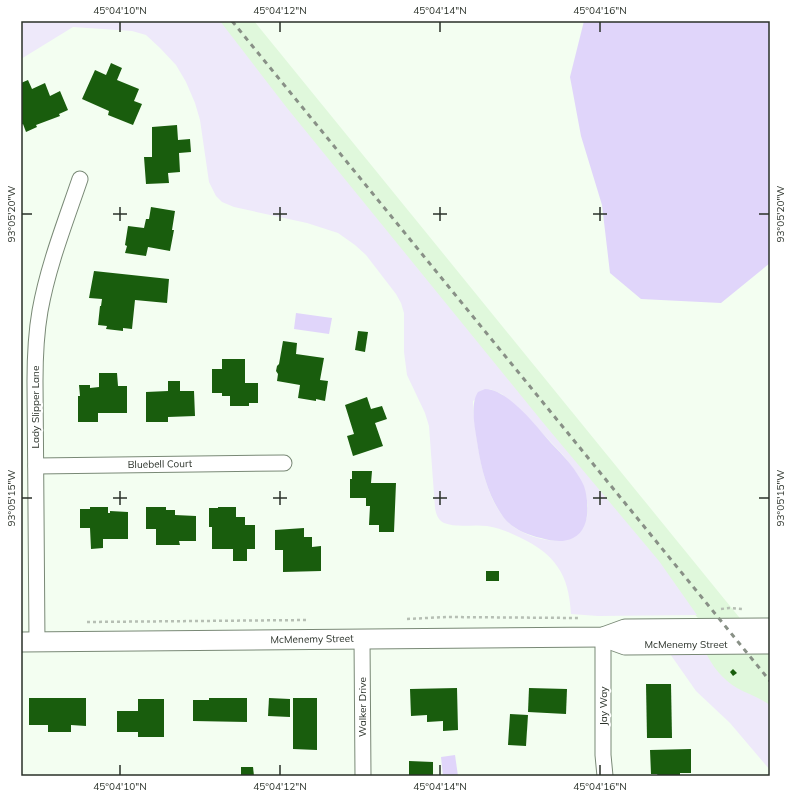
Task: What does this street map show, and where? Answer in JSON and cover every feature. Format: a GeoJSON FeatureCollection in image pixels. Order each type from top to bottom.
{"type":"FeatureCollection","features":[{"type":"Feature","properties":{"kind":"street","name":"Lady Slipper Lane"},"geometry":{"type":"LineString","coordinates":[[29,642],[36,466],[35,363],[40,313],[51,266],[80,179]]}},
{"type":"Feature","properties":{"kind":"street","name":"Bluebell Court"},"geometry":{"type":"LineString","coordinates":[[36,466],[284,463]]}},
{"type":"Feature","properties":{"kind":"street","name":"McMenemy Street"},"geometry":{"type":"LineString","coordinates":[[29,642],[603,637],[625,629],[770,628]]}},
{"type":"Feature","properties":{"kind":"street","name":"McMenemy Street"},"geometry":{"type":"LineString","coordinates":[[603,637],[625,645],[770,644]]}},
{"type":"Feature","properties":{"kind":"street","name":"Jay Way"},"geometry":{"type":"LineString","coordinates":[[603,637],[603,755],[605,776]]}},
{"type":"Feature","properties":{"kind":"street","name":"Walker Drive"},"geometry":{"type":"LineString","coordinates":[[362,639],[363,776]]}},
{"type":"Feature","properties":{"kind":"path"},"geometry":{"type":"LineString","coordinates":[[718,611],[725,608],[733,608]]}},
{"type":"Feature","properties":{"kind":"path"},"geometry":{"type":"LineString","coordinates":[[403,619],[446,617],[580,618]]}},
{"type":"Feature","properties":{"kind":"path"},"geometry":{"type":"LineString","coordinates":[[80,622],[310,620]]}},
{"type":"Feature","properties":{"kind":"shaded area"},"geometry":{"type":"Polygon","coordinates":[[[21,21],[220,21],[287,108],[545,425],[659,561],[697,615],[598,616],[571,614],[570,600],[563,577],[551,558],[542,551],[519,537],[500,529],[482,526],[454,525],[444,523],[439,519],[435,508],[429,426],[425,413],[407,375],[404,352],[404,313],[396,294],[366,255],[338,233],[307,223],[234,207],[222,202],[216,196],[209,182],[200,120],[186,82],[176,65],[146,35],[132,31],[73,27],[21,59],[21,21]],[[490,389],[473,401],[476,437],[482,467],[491,495],[497,508],[505,519],[516,529],[530,536],[546,540],[561,541],[587,518],[588,506],[586,495],[578,475],[563,455],[529,419],[502,394],[490,389]]]}},
{"type":"Feature","properties":{"kind":"shaded area"},"geometry":{"type":"Polygon","coordinates":[[[211,21],[254,21],[743,622],[701,622],[211,21]]]}},
{"type":"Feature","properties":{"kind":"shaded area"},"geometry":{"type":"Polygon","coordinates":[[[584,21],[770,21],[770,263],[721,303],[641,299],[610,273],[602,205],[581,136],[570,77],[584,21]]]}},
{"type":"Feature","properties":{"kind":"shaded area"},"geometry":{"type":"Polygon","coordinates":[[[296,313],[332,318],[329,334],[294,329],[296,313]]]}},
{"type":"Feature","properties":{"kind":"shaded area"},"geometry":{"type":"Polygon","coordinates":[[[485,389],[503,395],[530,418],[565,458],[581,480],[586,492],[587,515],[583,529],[573,538],[565,541],[549,540],[521,531],[504,518],[494,502],[484,475],[475,427],[475,398],[478,392],[485,389]]]}},
{"type":"Feature","properties":{"kind":"shaded area"},"geometry":{"type":"Polygon","coordinates":[[[765,650],[770,657],[770,708],[733,708],[691,651],[765,650]]]}},
{"type":"Feature","properties":{"kind":"shaded area"},"geometry":{"type":"Polygon","coordinates":[[[668,651],[705,651],[714,667],[727,681],[737,688],[770,705],[770,770],[730,723],[696,691],[668,651]]]}},
{"type":"Feature","properties":{"kind":"shaded area"},"geometry":{"type":"Polygon","coordinates":[[[455,755],[458,776],[443,776],[441,757],[455,755]]]}},
{"type":"Feature","properties":{"kind":"building"},"geometry":{"type":"Polygon","coordinates":[[[111,63],[122,68],[117,80],[139,89],[134,101],[142,104],[133,125],[108,115],[109,111],[82,99],[95,70],[106,75],[111,63]]]}},
{"type":"Feature","properties":{"kind":"building"},"geometry":{"type":"Polygon","coordinates":[[[28,80],[32,89],[45,83],[50,96],[60,91],[68,110],[59,114],[60,116],[36,125],[37,127],[26,132],[23,124],[21,125],[21,83],[28,80]]]}},
{"type":"Feature","properties":{"kind":"building"},"geometry":{"type":"Polygon","coordinates":[[[177,125],[178,140],[190,139],[191,152],[179,153],[180,172],[168,173],[169,183],[146,184],[144,157],[152,157],[152,127],[177,125]]]}},
{"type":"Feature","properties":{"kind":"building"},"geometry":{"type":"Polygon","coordinates":[[[151,207],[175,211],[172,230],[174,230],[170,251],[148,247],[146,256],[125,253],[127,246],[125,245],[128,226],[144,228],[146,219],[149,219],[151,207]]]}},
{"type":"Feature","properties":{"kind":"building"},"geometry":{"type":"Polygon","coordinates":[[[94,271],[169,279],[167,303],[135,300],[132,329],[123,328],[123,331],[106,329],[107,326],[98,325],[102,299],[89,298],[94,271]]]}},
{"type":"Feature","properties":{"kind":"building"},"geometry":{"type":"Polygon","coordinates":[[[358,331],[368,332],[365,352],[355,350],[358,331]]]}},
{"type":"Feature","properties":{"kind":"building"},"geometry":{"type":"Polygon","coordinates":[[[283,341],[297,343],[296,354],[324,358],[320,380],[328,381],[325,401],[298,398],[300,385],[277,381],[278,374],[276,371],[279,364],[283,341]]]}},
{"type":"Feature","properties":{"kind":"building"},"geometry":{"type":"Polygon","coordinates":[[[222,359],[245,359],[245,383],[258,383],[258,403],[249,403],[249,406],[230,406],[230,396],[222,396],[222,393],[212,393],[212,369],[222,369],[222,359]]]}},
{"type":"Feature","properties":{"kind":"building"},"geometry":{"type":"Polygon","coordinates":[[[99,373],[117,373],[118,386],[127,386],[127,413],[98,413],[98,422],[78,422],[78,396],[80,396],[79,385],[90,385],[90,388],[99,387],[99,373]]]}},
{"type":"Feature","properties":{"kind":"building"},"geometry":{"type":"Polygon","coordinates":[[[168,381],[180,381],[180,391],[194,391],[195,416],[168,417],[168,422],[146,422],[146,392],[168,391],[168,381]]]}},
{"type":"Feature","properties":{"kind":"building"},"geometry":{"type":"Polygon","coordinates":[[[367,397],[371,409],[382,406],[387,419],[375,423],[383,446],[353,456],[347,436],[354,434],[345,405],[367,397]]]}},
{"type":"Feature","properties":{"kind":"building"},"geometry":{"type":"Polygon","coordinates":[[[352,471],[372,471],[371,483],[396,483],[394,532],[379,532],[379,525],[369,525],[370,506],[366,506],[366,498],[350,498],[350,479],[352,479],[352,471]]]}},
{"type":"Feature","properties":{"kind":"building"},"geometry":{"type":"Polygon","coordinates":[[[90,507],[108,507],[108,513],[110,513],[110,511],[128,512],[128,539],[103,539],[103,548],[91,549],[90,528],[80,528],[80,509],[90,509],[90,507]]]}},
{"type":"Feature","properties":{"kind":"building"},"geometry":{"type":"Polygon","coordinates":[[[146,507],[166,507],[166,510],[175,510],[175,515],[196,516],[196,541],[179,541],[180,545],[156,545],[156,529],[146,529],[146,507]]]}},
{"type":"Feature","properties":{"kind":"building"},"geometry":{"type":"Polygon","coordinates":[[[236,507],[236,517],[245,517],[245,525],[255,525],[255,549],[247,549],[247,561],[233,561],[233,549],[212,549],[212,527],[209,527],[209,508],[236,507]]]}},
{"type":"Feature","properties":{"kind":"building"},"geometry":{"type":"Polygon","coordinates":[[[304,528],[304,537],[312,537],[312,547],[321,546],[321,571],[283,572],[283,550],[275,550],[275,530],[304,528]]]}},
{"type":"Feature","properties":{"kind":"building"},"geometry":{"type":"Polygon","coordinates":[[[486,571],[499,571],[499,581],[486,581],[486,571]]]}},
{"type":"Feature","properties":{"kind":"building"},"geometry":{"type":"Polygon","coordinates":[[[733,669],[737,673],[733,676],[730,672],[733,669]]]}},
{"type":"Feature","properties":{"kind":"building"},"geometry":{"type":"Polygon","coordinates":[[[646,684],[671,684],[672,738],[647,738],[646,684]]]}},
{"type":"Feature","properties":{"kind":"building"},"geometry":{"type":"Polygon","coordinates":[[[457,688],[458,730],[443,731],[443,721],[427,722],[427,715],[411,716],[410,689],[457,688]]]}},
{"type":"Feature","properties":{"kind":"building"},"geometry":{"type":"Polygon","coordinates":[[[529,688],[567,689],[566,714],[528,712],[529,688]]]}},
{"type":"Feature","properties":{"kind":"building"},"geometry":{"type":"Polygon","coordinates":[[[29,698],[86,698],[86,726],[71,725],[71,732],[48,732],[48,725],[29,725],[29,698]]]}},
{"type":"Feature","properties":{"kind":"building"},"geometry":{"type":"Polygon","coordinates":[[[209,698],[247,698],[247,722],[193,721],[193,700],[209,700],[209,698]]]}},
{"type":"Feature","properties":{"kind":"building"},"geometry":{"type":"Polygon","coordinates":[[[269,698],[290,699],[290,717],[268,716],[269,698]]]}},
{"type":"Feature","properties":{"kind":"building"},"geometry":{"type":"Polygon","coordinates":[[[293,698],[317,698],[317,750],[293,749],[293,698]]]}},
{"type":"Feature","properties":{"kind":"building"},"geometry":{"type":"Polygon","coordinates":[[[138,699],[164,699],[164,737],[138,737],[138,732],[117,732],[117,711],[138,711],[138,699]]]}},
{"type":"Feature","properties":{"kind":"building"},"geometry":{"type":"Polygon","coordinates":[[[510,714],[528,715],[526,746],[508,745],[510,714]]]}},
{"type":"Feature","properties":{"kind":"building"},"geometry":{"type":"Polygon","coordinates":[[[691,749],[691,773],[680,773],[680,776],[658,776],[657,774],[651,774],[650,750],[691,749]]]}},
{"type":"Feature","properties":{"kind":"building"},"geometry":{"type":"Polygon","coordinates":[[[409,761],[433,762],[433,776],[409,776],[409,761]]]}},
{"type":"Feature","properties":{"kind":"building"},"geometry":{"type":"Polygon","coordinates":[[[241,767],[253,767],[254,776],[241,776],[241,767]]]}},
{"type":"Feature","properties":{"kind":"railway"},"geometry":{"type":"LineString","coordinates":[[232,21],[770,681]]}}]}
